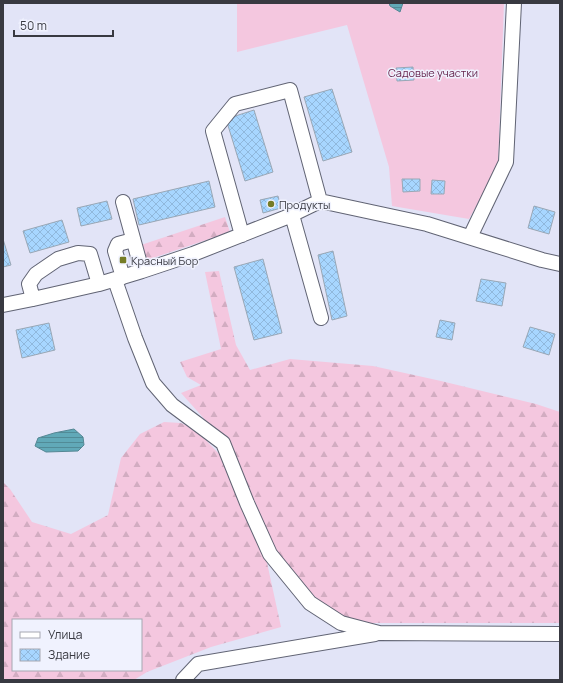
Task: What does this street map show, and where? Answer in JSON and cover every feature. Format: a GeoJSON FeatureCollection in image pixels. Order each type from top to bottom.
{"type":"FeatureCollection","features":[{"type":"Feature","properties":{"kind":"street"},"geometry":{"type":"LineString","coordinates":[[470,237],[506,162],[514,3]]}},
{"type":"Feature","properties":{"kind":"street"},"geometry":{"type":"LineString","coordinates":[[242,235],[213,131],[236,104],[290,90],[320,201]]}},
{"type":"Feature","properties":{"kind":"street"},"geometry":{"type":"LineString","coordinates":[[3,305],[99,284],[142,271],[193,254],[242,235],[292,215],[320,201],[427,224],[542,260],[560,264]]}},
{"type":"Feature","properties":{"kind":"street"},"geometry":{"type":"LineString","coordinates":[[122,202],[142,271]]}},
{"type":"Feature","properties":{"kind":"street"},"geometry":{"type":"LineString","coordinates":[[292,215],[321,318]]}},
{"type":"Feature","properties":{"kind":"street"},"geometry":{"type":"LineString","coordinates":[[133,240],[118,244],[115,252],[119,278],[135,338],[153,383],[172,405],[223,443],[247,503],[270,554],[310,603],[341,623],[379,633]]}},
{"type":"Feature","properties":{"kind":"street"},"geometry":{"type":"LineString","coordinates":[[33,299],[29,284],[36,274],[58,259],[78,253],[90,254],[99,284]]}},
{"type":"Feature","properties":{"kind":"street"},"geometry":{"type":"LineString","coordinates":[[183,680],[198,664],[379,633],[560,634]]}},
{"type":"Feature","properties":{"kind":"green space","name":"Садовые участки"},"geometry":{"type":"Polygon","coordinates":[[[237,3],[504,3],[498,166],[469,219],[392,206],[389,167],[347,25],[237,52],[237,3]]]}},
{"type":"Feature","properties":{"kind":"green space"},"geometry":{"type":"Polygon","coordinates":[[[225,217],[230,232],[147,260],[141,245],[225,217]]]}},
{"type":"Feature","properties":{"kind":"green space"},"geometry":{"type":"Polygon","coordinates":[[[219,271],[236,345],[250,370],[290,359],[373,366],[536,404],[560,412],[560,623],[369,623],[344,617],[313,599],[276,551],[252,503],[227,439],[208,423],[181,393],[201,385],[187,377],[180,362],[221,349],[205,272],[219,271]]]}},
{"type":"Feature","properties":{"kind":"green space"},"geometry":{"type":"Polygon","coordinates":[[[164,422],[181,423],[196,430],[223,458],[266,558],[281,627],[211,647],[147,672],[134,680],[3,680],[3,482],[10,489],[32,522],[71,534],[108,515],[121,458],[140,434],[164,422]]]}},
{"type":"Feature","properties":{"kind":"water"},"geometry":{"type":"Polygon","coordinates":[[[389,3],[403,3],[400,12],[390,6],[389,3]]]}},
{"type":"Feature","properties":{"kind":"water"},"geometry":{"type":"Polygon","coordinates":[[[74,429],[83,437],[84,445],[78,451],[46,452],[35,446],[38,438],[74,429]]]}},
{"type":"Feature","properties":{"kind":"building"},"geometry":{"type":"Polygon","coordinates":[[[413,67],[414,80],[397,81],[396,68],[413,67]]]}},
{"type":"Feature","properties":{"kind":"building"},"geometry":{"type":"Polygon","coordinates":[[[332,89],[352,152],[323,161],[304,97],[332,89]]]}},
{"type":"Feature","properties":{"kind":"building"},"geometry":{"type":"Polygon","coordinates":[[[254,110],[273,172],[245,181],[226,119],[254,110]]]}},
{"type":"Feature","properties":{"kind":"building"},"geometry":{"type":"Polygon","coordinates":[[[402,179],[420,179],[420,191],[403,192],[402,179]]]}},
{"type":"Feature","properties":{"kind":"building"},"geometry":{"type":"Polygon","coordinates":[[[432,180],[445,181],[444,194],[431,194],[432,180]]]}},
{"type":"Feature","properties":{"kind":"building"},"geometry":{"type":"Polygon","coordinates":[[[209,181],[215,207],[139,225],[133,199],[209,181]]]}},
{"type":"Feature","properties":{"kind":"building","name":"Продукты"},"geometry":{"type":"Polygon","coordinates":[[[278,196],[281,208],[263,213],[260,200],[278,196]]]}},
{"type":"Feature","properties":{"kind":"building"},"geometry":{"type":"Polygon","coordinates":[[[107,201],[112,219],[81,226],[77,208],[107,201]]]}},
{"type":"Feature","properties":{"kind":"building"},"geometry":{"type":"Polygon","coordinates":[[[534,206],[555,212],[549,234],[528,228],[534,206]]]}},
{"type":"Feature","properties":{"kind":"building"},"geometry":{"type":"Polygon","coordinates":[[[62,220],[69,242],[30,253],[23,231],[62,220]]]}},
{"type":"Feature","properties":{"kind":"building"},"geometry":{"type":"Polygon","coordinates":[[[3,239],[11,265],[3,267],[3,239]]]}},
{"type":"Feature","properties":{"kind":"building"},"geometry":{"type":"Polygon","coordinates":[[[333,251],[347,316],[332,320],[318,255],[333,251]]]}},
{"type":"Feature","properties":{"kind":"building"},"geometry":{"type":"Polygon","coordinates":[[[263,259],[282,333],[254,340],[234,267],[263,259]]]}},
{"type":"Feature","properties":{"kind":"building"},"geometry":{"type":"Polygon","coordinates":[[[481,279],[506,283],[502,306],[476,301],[481,279]]]}},
{"type":"Feature","properties":{"kind":"building"},"geometry":{"type":"Polygon","coordinates":[[[440,320],[455,323],[452,340],[436,337],[440,320]]]}},
{"type":"Feature","properties":{"kind":"building"},"geometry":{"type":"Polygon","coordinates":[[[49,323],[55,350],[22,358],[16,330],[49,323]]]}},
{"type":"Feature","properties":{"kind":"building"},"geometry":{"type":"Polygon","coordinates":[[[530,327],[555,334],[549,355],[523,347],[530,327]]]}},
{"type":"Feature","properties":{"kind":"place","name":"Продукты"},"geometry":{"type":"Point","coordinates":[271,204]}},
{"type":"Feature","properties":{"kind":"place","name":"Красный Бор"},"geometry":{"type":"Point","coordinates":[123,260]}}]}
